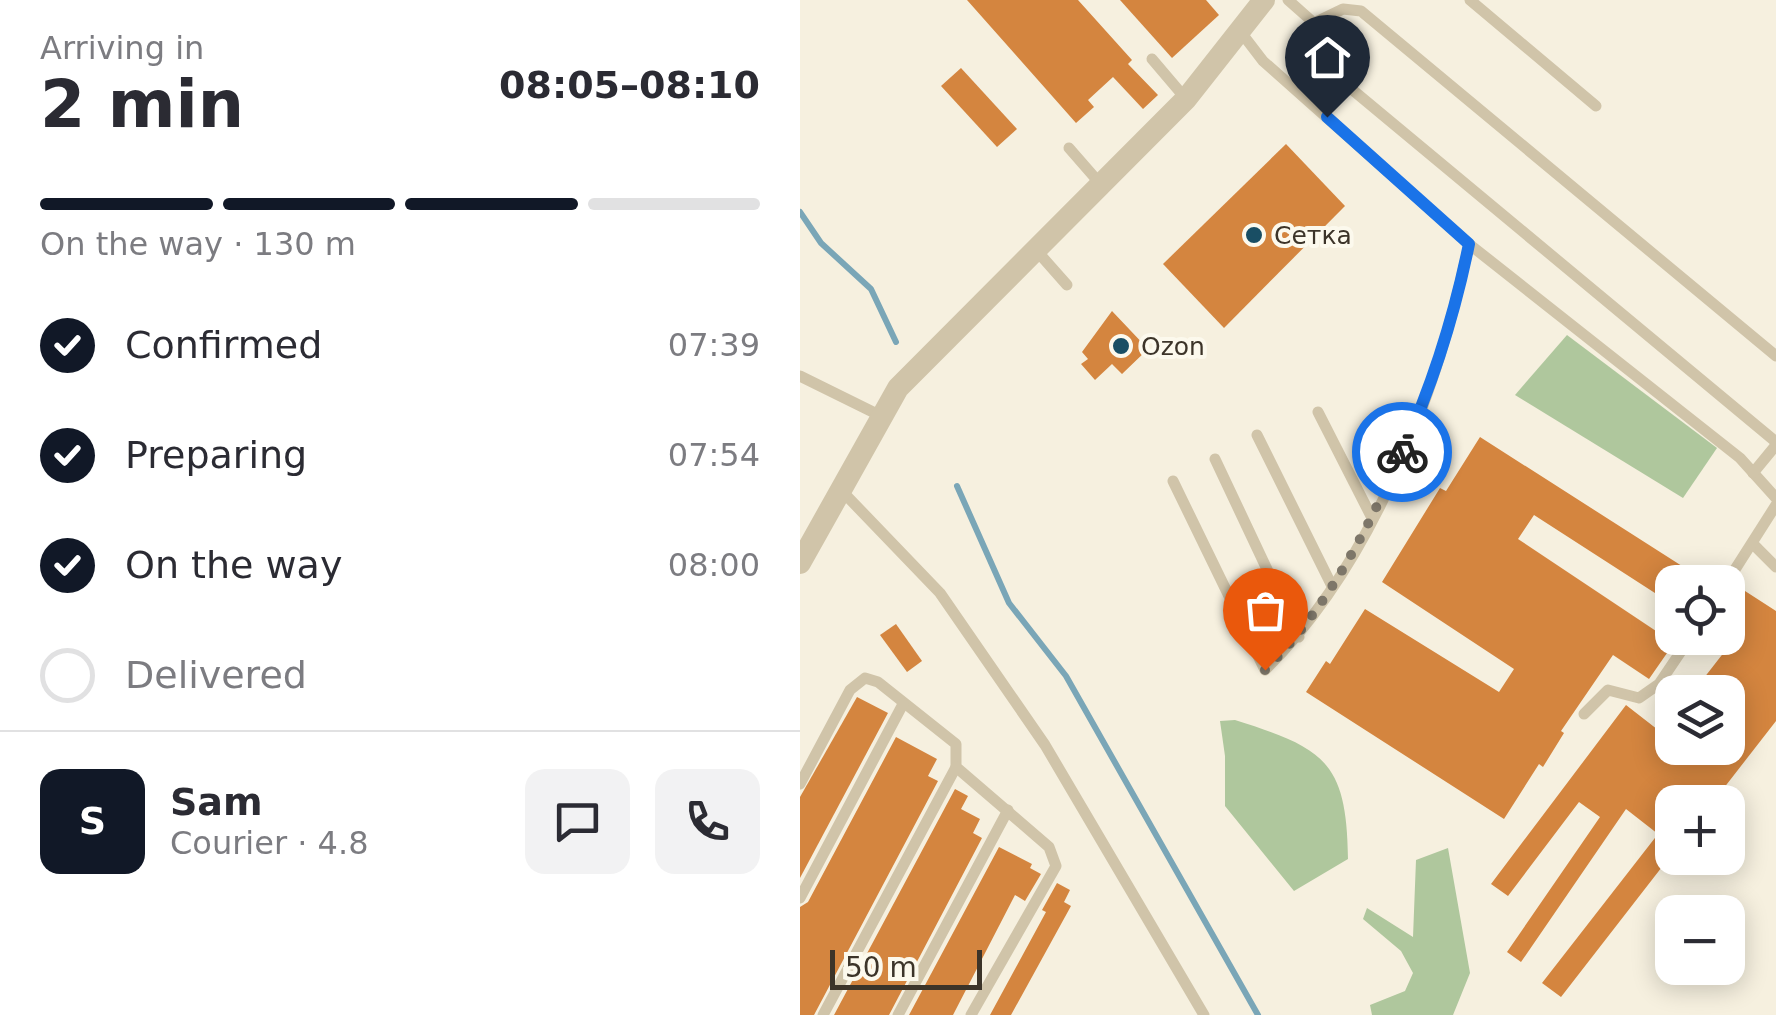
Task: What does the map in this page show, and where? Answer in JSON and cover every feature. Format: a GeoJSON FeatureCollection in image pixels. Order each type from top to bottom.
{"type":"FeatureCollection","features":[{"type":"Feature","properties":{"kind":"street"},"geometry":{"type":"LineString","coordinates":[[800,563],[898,388],[1186,99],[1264,0]]}},
{"type":"Feature","properties":{"kind":"lane"},"geometry":{"type":"LineString","coordinates":[[1288,0],[1314,23],[1322,54],[1337,77],[1776,444],[1753,472]]}},
{"type":"Feature","properties":{"kind":"lane"},"geometry":{"type":"LineString","coordinates":[[1470,0],[1596,106]]}},
{"type":"Feature","properties":{"kind":"lane"},"geometry":{"type":"LineString","coordinates":[[1314,23],[1343,9],[1360,10],[1776,356]]}},
{"type":"Feature","properties":{"kind":"lane"},"geometry":{"type":"LineString","coordinates":[[1240,31],[1262,61],[1469,244],[1753,472],[1776,502],[1738,565]]}},
{"type":"Feature","properties":{"kind":"lane"},"geometry":{"type":"LineString","coordinates":[[1152,60],[1186,99]]}},
{"type":"Feature","properties":{"kind":"lane"},"geometry":{"type":"LineString","coordinates":[[1069,148],[1102,187]]}},
{"type":"Feature","properties":{"kind":"lane"},"geometry":{"type":"LineString","coordinates":[[1173,481],[1265,670],[1298,637],[1372,518],[1430,391],[1454,316],[1469,244]]}},
{"type":"Feature","properties":{"kind":"lane"},"geometry":{"type":"LineString","coordinates":[[1037,251],[1067,285]]}},
{"type":"Feature","properties":{"kind":"lane"},"geometry":{"type":"LineString","coordinates":[[800,376],[881,416]]}},
{"type":"Feature","properties":{"kind":"lane"},"geometry":{"type":"LineString","coordinates":[[1318,412],[1372,518]]}},
{"type":"Feature","properties":{"kind":"lane"},"geometry":{"type":"LineString","coordinates":[[1257,435],[1332,586]]}},
{"type":"Feature","properties":{"kind":"lane"},"geometry":{"type":"LineString","coordinates":[[1214,459],[1298,637]]}},
{"type":"Feature","properties":{"kind":"lane"},"geometry":{"type":"LineString","coordinates":[[841,489],[940,593],[1024,715],[1204,1015]]}},
{"type":"Feature","properties":{"kind":"lane"},"geometry":{"type":"LineString","coordinates":[[1752,544],[1776,567]]}},
{"type":"Feature","properties":{"kind":"lane"},"geometry":{"type":"LineString","coordinates":[[1584,714],[1608,690],[1639,698],[1659,684],[1679,655]]}},
{"type":"Feature","properties":{"kind":"lane"},"geometry":{"type":"LineString","coordinates":[[800,784],[850,690],[865,678],[878,682],[956,744],[956,767],[823,1015]]}},
{"type":"Feature","properties":{"kind":"lane"},"geometry":{"type":"LineString","coordinates":[[800,898],[903,704]]}},
{"type":"Feature","properties":{"kind":"lane"},"geometry":{"type":"LineString","coordinates":[[956,767],[1048,847],[1056,866],[971,1015]]}},
{"type":"Feature","properties":{"kind":"lane"},"geometry":{"type":"LineString","coordinates":[[898,1015],[1008,810]]}},
{"type":"Feature","properties":{"kind":"green space"},"geometry":{"type":"Polygon","coordinates":[[[1567,335],[1717,448],[1683,498],[1515,395],[1567,335]]]}},
{"type":"Feature","properties":{"kind":"green space"},"geometry":{"type":"Polygon","coordinates":[[[1235,720],[1309,750],[1335,779],[1342,799],[1348,859],[1294,891],[1225,806],[1220,721],[1235,720]]]}},
{"type":"Feature","properties":{"kind":"green space"},"geometry":{"type":"Polygon","coordinates":[[[1448,848],[1470,973],[1453,1015],[1372,1015],[1370,1005],[1405,991],[1413,973],[1401,951],[1363,919],[1367,908],[1413,937],[1416,860],[1448,848]]]}},
{"type":"Feature","properties":{"kind":"building"},"geometry":{"type":"Polygon","coordinates":[[[967,0],[1078,0],[1158,95],[1143,109],[1113,77],[1088,100],[1094,107],[1076,123],[967,0]]]}},
{"type":"Feature","properties":{"kind":"building"},"geometry":{"type":"Polygon","coordinates":[[[1120,0],[1206,0],[1219,15],[1172,58],[1120,0]]]}},
{"type":"Feature","properties":{"kind":"building"},"geometry":{"type":"Polygon","coordinates":[[[961,68],[1017,129],[997,147],[941,86],[961,68]]]}},
{"type":"Feature","properties":{"kind":"building","name":"Сетка"},"geometry":{"type":"Polygon","coordinates":[[[1286,144],[1345,206],[1224,328],[1163,264],[1286,144]]]}},
{"type":"Feature","properties":{"kind":"building"},"geometry":{"type":"Polygon","coordinates":[[[1112,311],[1148,349],[1122,374],[1112,364],[1095,380],[1081,364],[1088,359],[1082,352],[1112,311]]]}},
{"type":"Feature","properties":{"kind":"building"},"geometry":{"type":"Polygon","coordinates":[[[1480,437],[1680,565],[1655,565],[1655,593],[1534,515],[1518,539],[1655,630],[1655,655],[1666,655],[1649,679],[1613,655],[1561,731],[1564,733],[1543,767],[1539,764],[1504,819],[1306,692],[1326,661],[1330,664],[1365,609],[1499,692],[1514,669],[1382,582],[1440,488],[1446,491],[1480,437]]]}},
{"type":"Feature","properties":{"kind":"building"},"geometry":{"type":"Polygon","coordinates":[[[1745,591],[1776,611],[1776,721],[1745,761],[1745,675],[1706,675],[1722,655],[1745,655],[1745,591]]]}},
{"type":"Feature","properties":{"kind":"building"},"geometry":{"type":"Polygon","coordinates":[[[896,624],[922,661],[907,672],[880,635],[896,624]]]}},
{"type":"Feature","properties":{"kind":"building"},"geometry":{"type":"Polygon","coordinates":[[[857,697],[888,713],[800,878],[800,797],[857,697]]]}},
{"type":"Feature","properties":{"kind":"building"},"geometry":{"type":"Polygon","coordinates":[[[1626,705],[1655,728],[1655,765],[1742,765],[1726,785],[1655,785],[1655,832],[1626,809],[1521,962],[1507,952],[1600,817],[1579,802],[1508,896],[1491,884],[1626,705]]]}},
{"type":"Feature","properties":{"kind":"building"},"geometry":{"type":"Polygon","coordinates":[[[896,737],[937,759],[928,776],[938,781],[814,1015],[800,1015],[800,907],[808,902],[896,737]]]}},
{"type":"Feature","properties":{"kind":"building"},"geometry":{"type":"Polygon","coordinates":[[[955,789],[968,796],[961,809],[980,819],[973,833],[982,838],[889,1015],[834,1015],[955,789]]]}},
{"type":"Feature","properties":{"kind":"building"},"geometry":{"type":"Polygon","coordinates":[[[1655,838],[1656,875],[1561,997],[1542,983],[1655,838]]]}},
{"type":"Feature","properties":{"kind":"building"},"geometry":{"type":"Polygon","coordinates":[[[999,847],[1032,864],[1030,868],[1041,874],[1025,901],[1015,895],[953,1015],[909,1015],[999,847]]]}},
{"type":"Feature","properties":{"kind":"building"},"geometry":{"type":"Polygon","coordinates":[[[1057,883],[1070,890],[1064,902],[1071,906],[1011,1015],[990,1015],[1046,912],[1042,910],[1057,883]]]}},
{"type":"Feature","properties":{"kind":"waterway"},"geometry":{"type":"LineString","coordinates":[[800,212],[821,243],[871,289],[896,342]]}},
{"type":"Feature","properties":{"kind":"waterway"},"geometry":{"type":"LineString","coordinates":[[957,486],[1009,603],[1066,676],[1258,1015]]}},
{"type":"Feature","properties":{"kind":"way so far"},"geometry":{"type":"LineString","coordinates":[[1265,670],[1298,637],[1332,586],[1372,518],[1402,452]]}},
{"type":"Feature","properties":{"kind":"place","name":"Сетка"},"geometry":{"type":"Point","coordinates":[1254,235]}},
{"type":"Feature","properties":{"kind":"place","name":"Ozon"},"geometry":{"type":"Point","coordinates":[1121,346]}},
{"type":"Feature","properties":{"kind":"route"},"geometry":{"type":"LineString","coordinates":[[1327,117],[1469,244],[1454,316],[1430,391],[1402,452]]}}]}
